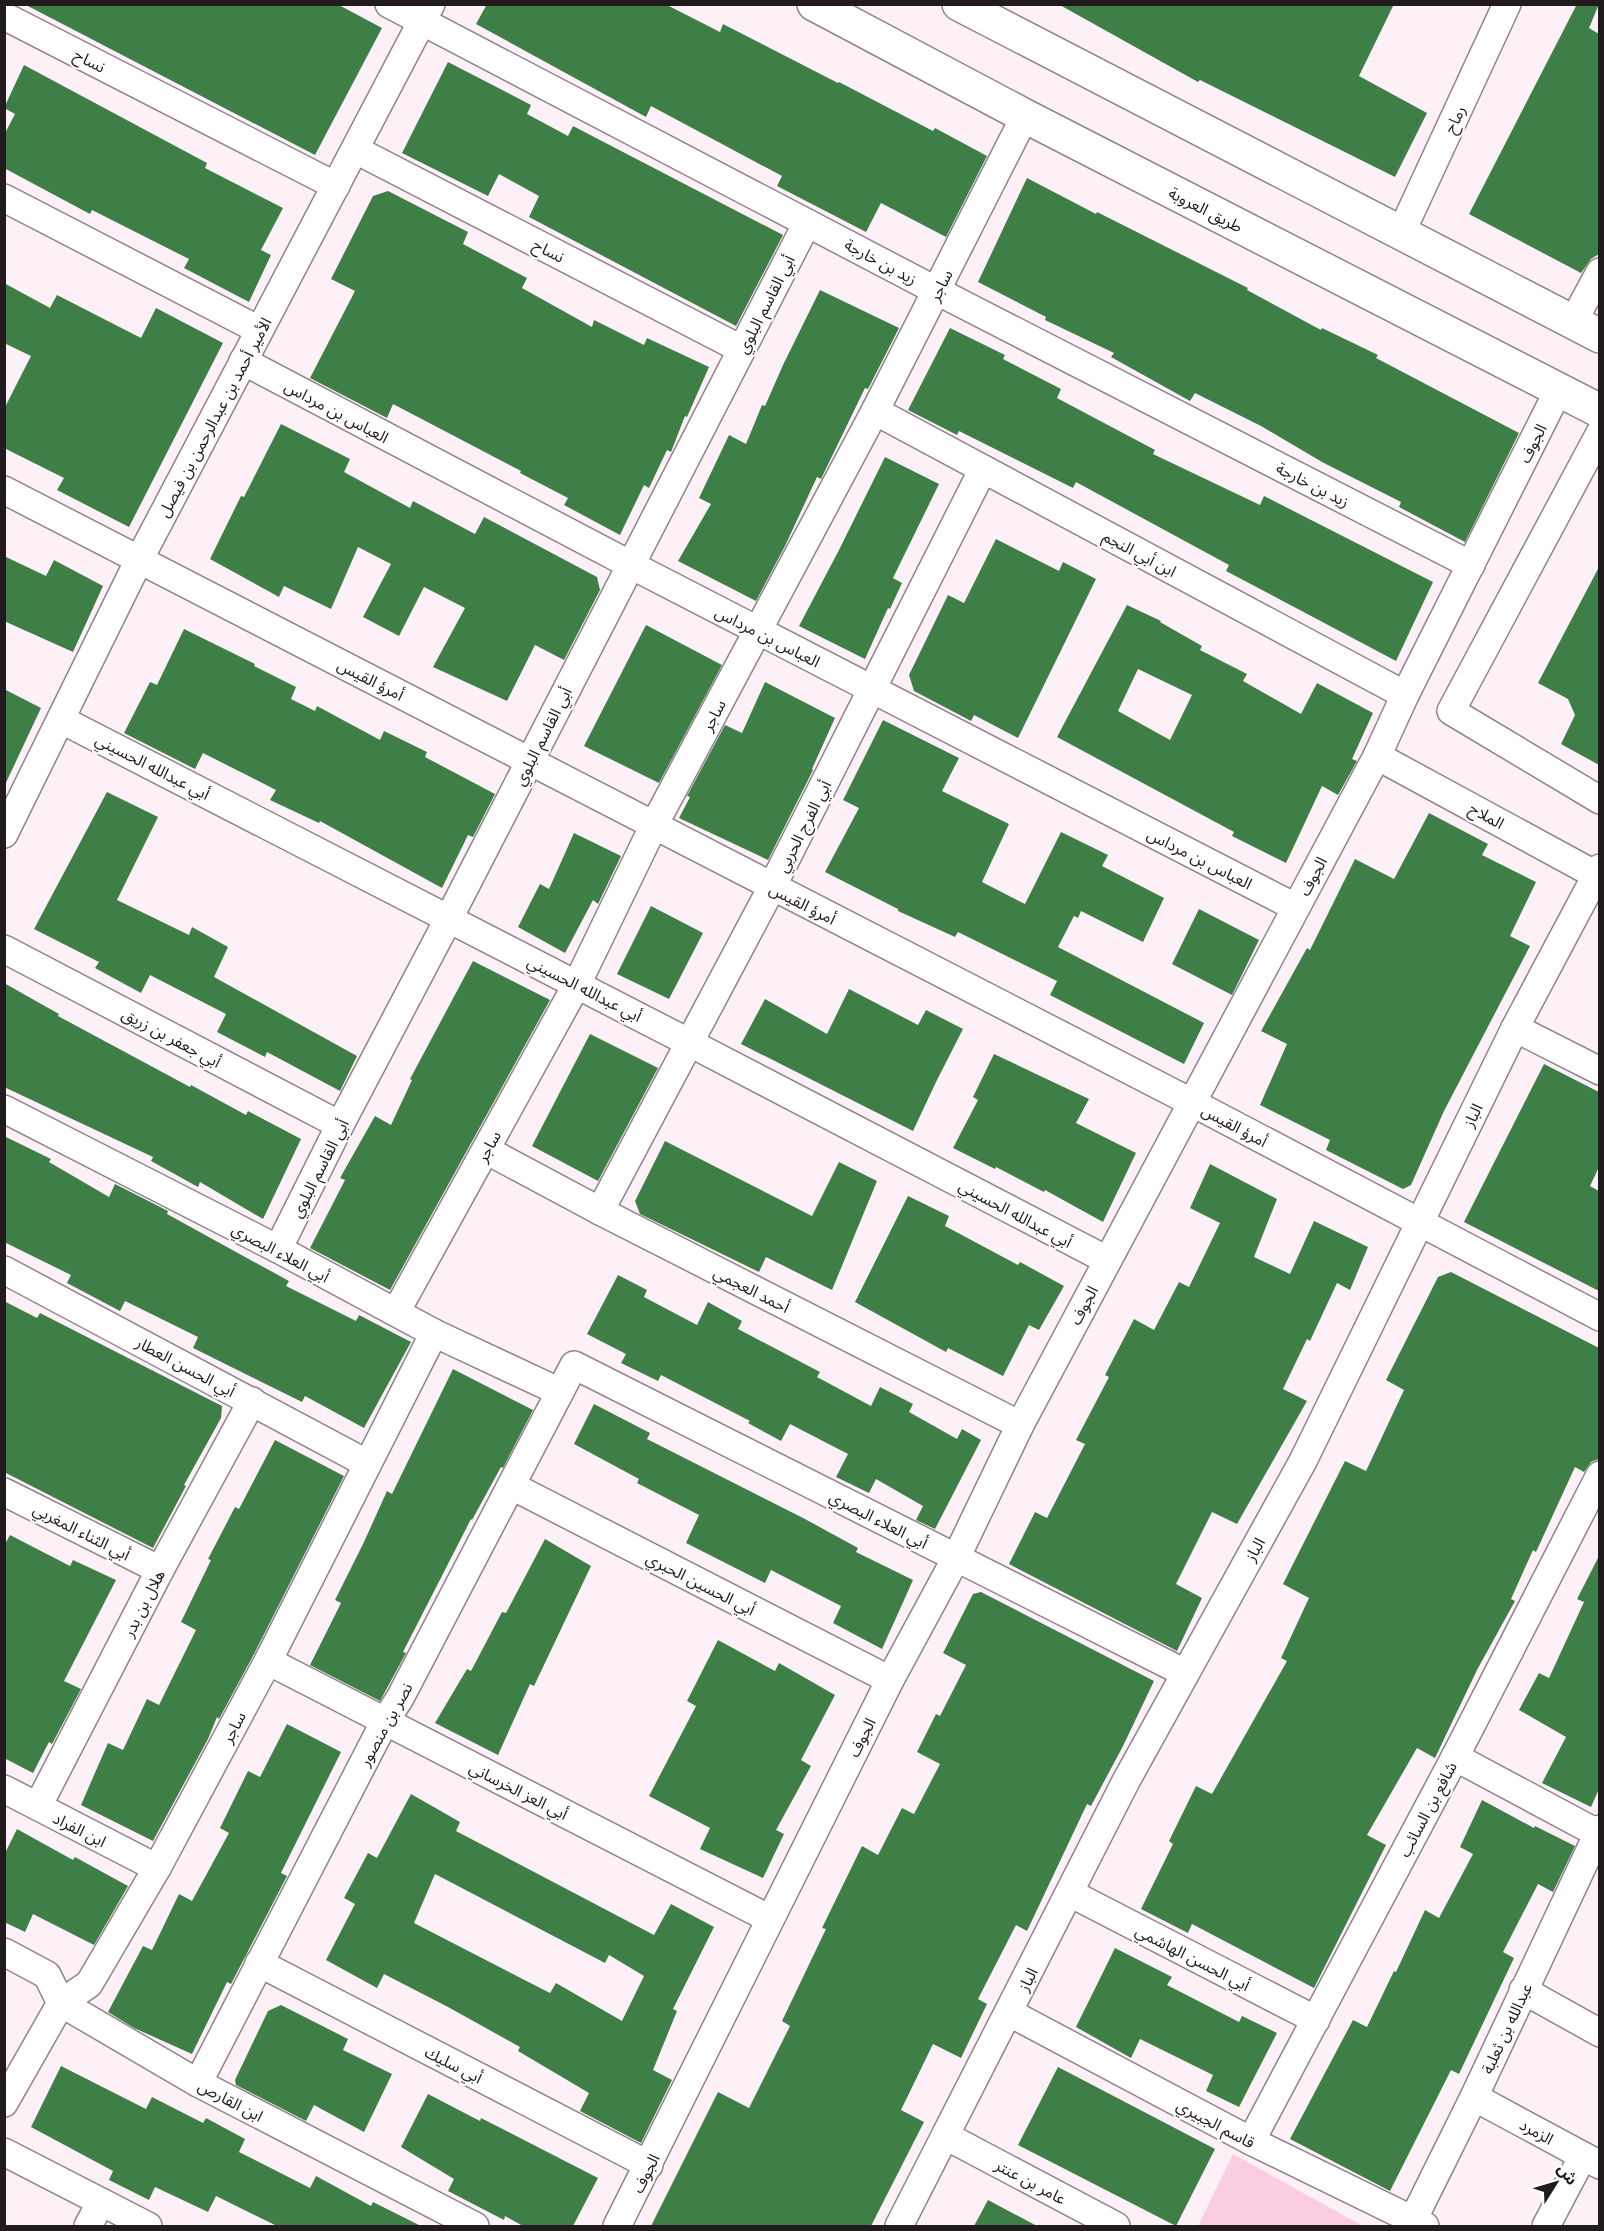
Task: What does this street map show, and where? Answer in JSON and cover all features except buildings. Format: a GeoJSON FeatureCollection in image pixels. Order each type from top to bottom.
{"type":"FeatureCollection","features":[{"type":"Feature","properties":{"kind":"main road","name":"طريق العروبة"},"geometry":{"type":"LineString","coordinates":[[814,4],[1025,116],[1599,411]]}},
{"type":"Feature","properties":{"kind":"main road"},"geometry":{"type":"LineString","coordinates":[[959,4],[1586,329]]}},
{"type":"Feature","properties":{"kind":"street","name":"زيد بن خارجة"},"geometry":{"type":"LineString","coordinates":[[388,4],[427,13],[807,223],[1471,565]]}},
{"type":"Feature","properties":{"kind":"street","name":"رماح"},"geometry":{"type":"LineString","coordinates":[[1401,233],[1507,4]]}},
{"type":"Feature","properties":{"kind":"street","name":"الأمير أحمد بن عبدالرحمن بن فيصل"},"geometry":{"type":"LineString","coordinates":[[4,834],[12,802],[62,720],[139,560],[427,13]]}},
{"type":"Feature","properties":{"kind":"street","name":"نساح"},"geometry":{"type":"LineString","coordinates":[[4,16],[336,186]]}},
{"type":"Feature","properties":{"kind":"street","name":"ساجر"},"geometry":{"type":"LineString","coordinates":[[396,1312],[577,984],[654,825],[875,411],[1025,116]]}},
{"type":"Feature","properties":{"kind":"street","name":"نساح"},"geometry":{"type":"LineString","coordinates":[[356,150],[741,349]]}},
{"type":"Feature","properties":{"kind":"street"},"geometry":{"type":"LineString","coordinates":[[4,198],[259,330]]}},
{"type":"Feature","properties":{"kind":"street","name":"أبي القاسم البلوي"},"geometry":{"type":"LineString","coordinates":[[278,1250],[340,1125],[807,223]]}},
{"type":"Feature","properties":{"kind":"street"},"geometry":{"type":"LineString","coordinates":[[1586,329],[1599,272]]}},
{"type":"Feature","properties":{"kind":"street","name":"العباس بن مرداس"},"geometry":{"type":"LineString","coordinates":[[243,361],[631,566],[1295,907]]}},
{"type":"Feature","properties":{"kind":"street","name":"الجوف"},"geometry":{"type":"LineString","coordinates":[[617,2226],[890,1680],[956,1558],[1020,1425],[1377,756],[1405,695],[1559,389]]}},
{"type":"Feature","properties":{"kind":"street","name":"ابن أبي النجم"},"geometry":{"type":"LineString","coordinates":[[875,411],[1405,695]]}},
{"type":"Feature","properties":{"kind":"street"},"geometry":{"type":"LineString","coordinates":[[1599,433],[1451,711],[1599,800]]}},
{"type":"Feature","properties":{"kind":"street","name":"أبي الفرج الحربي"},"geometry":{"type":"LineString","coordinates":[[600,1211],[772,887],[983,469]]}},
{"type":"Feature","properties":{"kind":"street","name":"أمرؤ القيس"},"geometry":{"type":"LineString","coordinates":[[4,490],[1191,1102],[1599,1317]]}},
{"type":"Feature","properties":{"kind":"street","name":"أبي عبدالله الحسيني"},"geometry":{"type":"LineString","coordinates":[[62,720],[690,1042],[1107,1260]]}},
{"type":"Feature","properties":{"kind":"street","name":"الملاح"},"geometry":{"type":"LineString","coordinates":[[1377,756],[1598,871]]}},
{"type":"Feature","properties":{"kind":"street","name":"الباز"},"geometry":{"type":"LineString","coordinates":[[900,2226],[1126,1781],[1303,1461],[1515,1028],[1598,871]]}},
{"type":"Feature","properties":{"kind":"street","name":"أبي جعفر بن زريق"},"geometry":{"type":"LineString","coordinates":[[4,949],[340,1125]]}},
{"type":"Feature","properties":{"kind":"street"},"geometry":{"type":"LineString","coordinates":[[1515,1028],[1599,1071]]}},
{"type":"Feature","properties":{"kind":"street","name":"أبي العلاء البصري"},"geometry":{"type":"LineString","coordinates":[[4,1109],[434,1333],[560,1392]]}},
{"type":"Feature","properties":{"kind":"street","name":"أحمد العجمي"},"geometry":{"type":"LineString","coordinates":[[486,1150],[600,1211],[1020,1425]]}},
{"type":"Feature","properties":{"kind":"street","name":"أبي الحسن العطار"},"geometry":{"type":"LineString","coordinates":[[4,1270],[366,1463]]}},
{"type":"Feature","properties":{"kind":"street","name":"ساجر"},"geometry":{"type":"LineString","coordinates":[[4,2103],[61,2003],[89,1984],[157,1868],[268,1661],[366,1463],[434,1333]]}},
{"type":"Feature","properties":{"kind":"street","name":"أبي العلاء البصري"},"geometry":{"type":"LineString","coordinates":[[574,1365],[1185,1673]]}},
{"type":"Feature","properties":{"kind":"street","name":"نصر بن منصور"},"geometry":{"type":"LineString","coordinates":[[198,2083],[385,1721],[400,1698],[574,1365]]}},
{"type":"Feature","properties":{"kind":"street","name":"هلال بن بدر"},"geometry":{"type":"LineString","coordinates":[[38,1806],[160,1570],[252,1401]]}},
{"type":"Feature","properties":{"kind":"street","name":"شافع بن السائب"},"geometry":{"type":"LineString","coordinates":[[1251,2141],[1455,1757],[1599,1475]]}},
{"type":"Feature","properties":{"kind":"street","name":"أبي الحسين الحبري"},"geometry":{"type":"LineString","coordinates":[[512,1486],[890,1680]]}},
{"type":"Feature","properties":{"kind":"street","name":"أبي الثناء المغربي"},"geometry":{"type":"LineString","coordinates":[[4,1492],[160,1570]]}},
{"type":"Feature","properties":{"kind":"street","name":"أبي العز الخرساني"},"geometry":{"type":"LineString","coordinates":[[268,1661],[770,1919]]}},
{"type":"Feature","properties":{"kind":"street"},"geometry":{"type":"LineString","coordinates":[[1455,1757],[1598,1831]]}},
{"type":"Feature","properties":{"kind":"street","name":"ابن الفراد"},"geometry":{"type":"LineString","coordinates":[[4,1789],[157,1868]]}},
{"type":"Feature","properties":{"kind":"street","name":"عبدالله بن ثعلبة"},"geometry":{"type":"LineString","coordinates":[[1416,2224],[1598,1831]]}},
{"type":"Feature","properties":{"kind":"street","name":"أبي الحسن الهاشمي"},"geometry":{"type":"LineString","coordinates":[[1070,1893],[1316,2020]]}},
{"type":"Feature","properties":{"kind":"street"},"geometry":{"type":"LineString","coordinates":[[4,1952],[47,1975],[61,2003]]}},
{"type":"Feature","properties":{"kind":"street","name":"أبي سليك"},"geometry":{"type":"LineString","coordinates":[[259,1963],[649,2165]]}},
{"type":"Feature","properties":{"kind":"street"},"geometry":{"type":"LineString","coordinates":[[1523,1990],[1599,2033]]}},
{"type":"Feature","properties":{"kind":"street","name":"ابن القارص"},"geometry":{"type":"LineString","coordinates":[[61,2003],[198,2083],[475,2226]]}},
{"type":"Feature","properties":{"kind":"street","name":"قاسم الجبيري"},"geometry":{"type":"LineString","coordinates":[[1010,2013],[1251,2141],[1416,2224]]}},
{"type":"Feature","properties":{"kind":"street","name":"الزمرد"},"geometry":{"type":"LineString","coordinates":[[1474,2097],[1591,2161]]}},
{"type":"Feature","properties":{"kind":"street","name":"عامر بن عنتر"},"geometry":{"type":"LineString","coordinates":[[946,2136],[1116,2226]]}},
{"type":"Feature","properties":{"kind":"street"},"geometry":{"type":"LineString","coordinates":[[4,2152],[148,2226]]}},
{"type":"Feature","properties":{"kind":"street"},"geometry":{"type":"LineString","coordinates":[[1546,2226],[1591,2161]]}},
{"type":"Feature","properties":{"kind":"street"},"geometry":{"type":"LineString","coordinates":[[88,2226],[101,2202]]}},
{"type":"Feature","properties":{"kind":"shaded area"},"geometry":{"type":"Polygon","coordinates":[[[1233,2154],[1363,2226],[1198,2226],[1233,2154]]]}}]}
